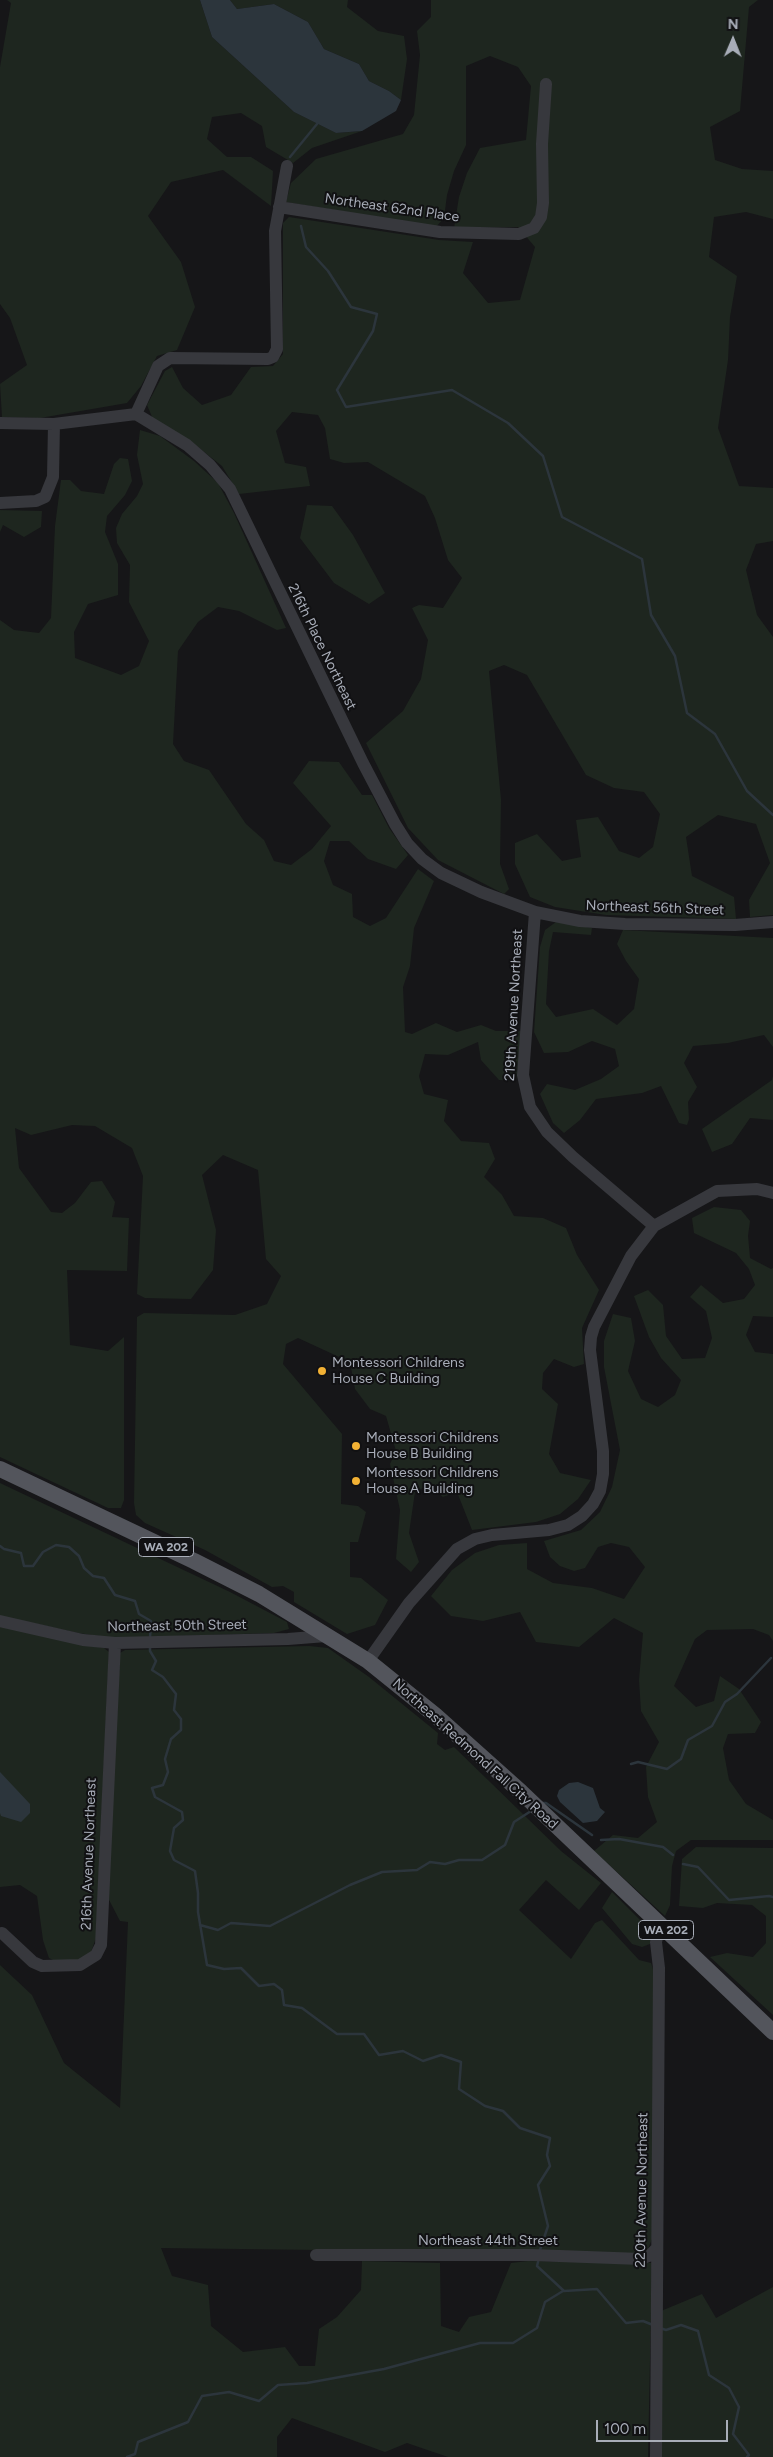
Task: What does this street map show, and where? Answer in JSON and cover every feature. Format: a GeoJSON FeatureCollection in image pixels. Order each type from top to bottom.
{"type":"FeatureCollection","features":[{"type":"Feature","properties":{"kind":"main road","name":"Northeast Redmond Fall City Road"},"geometry":{"type":"LineString","coordinates":[[0,1469],[259,1594],[368,1661],[435,1715],[533,1804],[773,2032]]}},
{"type":"Feature","properties":{"kind":"street","name":"Northeast 62nd Place"},"geometry":{"type":"LineString","coordinates":[[279,207],[440,232],[519,234],[534,228],[541,217],[543,203],[542,144],[546,84]]}},
{"type":"Feature","properties":{"kind":"street"},"geometry":{"type":"LineString","coordinates":[[0,423],[54,424],[136,414],[158,366],[170,358],[268,359],[273,357],[277,349],[275,231],[287,166]]}},
{"type":"Feature","properties":{"kind":"street","name":"216th Place Northeast"},"geometry":{"type":"LineString","coordinates":[[136,414],[187,446],[210,465],[230,489],[326,690],[395,824],[407,843],[422,860],[441,873],[481,892]]}},
{"type":"Feature","properties":{"kind":"street"},"geometry":{"type":"LineString","coordinates":[[0,503],[36,501],[45,497],[53,477],[54,424]]}},
{"type":"Feature","properties":{"kind":"street","name":"Northeast 56th Street"},"geometry":{"type":"LineString","coordinates":[[481,892],[535,912],[580,921],[611,924],[735,925],[773,922]]}},
{"type":"Feature","properties":{"kind":"street","name":"219th Avenue Northeast"},"geometry":{"type":"LineString","coordinates":[[535,912],[523,1075],[524,1091],[530,1107],[547,1132],[573,1157],[654,1226]]}},
{"type":"Feature","properties":{"kind":"street"},"geometry":{"type":"LineString","coordinates":[[368,1661],[409,1603],[457,1549],[475,1539],[492,1535],[549,1530],[568,1525],[582,1516],[593,1504],[600,1491],[603,1467],[590,1350],[591,1337],[594,1327],[631,1256],[654,1226],[717,1191],[758,1190],[773,1193]]}},
{"type":"Feature","properties":{"kind":"street","name":"Northeast 50th Street"},"geometry":{"type":"LineString","coordinates":[[0,1621],[83,1640],[115,1643],[288,1639],[326,1636]]}},
{"type":"Feature","properties":{"kind":"street","name":"216th Avenue Northeast"},"geometry":{"type":"LineString","coordinates":[[2,1933],[33,1962],[42,1966],[80,1966],[96,1955],[101,1945],[115,1643]]}},
{"type":"Feature","properties":{"kind":"street","name":"220th Avenue Northeast"},"geometry":{"type":"LineString","coordinates":[[656,2457],[659,1968],[656,1942],[660,1924]]}},
{"type":"Feature","properties":{"kind":"street","name":"Northeast 44th Street"},"geometry":{"type":"LineString","coordinates":[[316,2255],[458,2257],[538,2255],[641,2259],[649,2256],[656,2249]]}},
{"type":"Feature","properties":{"kind":"shaded area"},"geometry":{"type":"Polygon","coordinates":[[[7,0],[200,0],[212,37],[294,112],[336,133],[362,131],[312,148],[293,163],[266,147],[262,126],[241,113],[212,117],[207,139],[227,157],[251,157],[273,171],[271,206],[223,170],[171,182],[148,216],[181,262],[195,307],[177,350],[157,356],[141,386],[127,403],[40,418],[2,417],[0,384],[27,365],[10,318],[0,304],[0,67],[11,3],[7,0]]]}},
{"type":"Feature","properties":{"kind":"shaded area"},"geometry":{"type":"Polygon","coordinates":[[[200,0],[230,0],[237,9],[274,4],[308,22],[324,49],[359,64],[369,81],[389,91],[401,100],[396,111],[362,131],[336,133],[294,112],[212,37],[200,0]]]}},
{"type":"Feature","properties":{"kind":"shaded area"},"geometry":{"type":"Polygon","coordinates":[[[230,0],[348,0],[347,7],[378,31],[404,36],[407,59],[401,100],[389,91],[369,81],[359,64],[324,49],[308,22],[274,4],[237,9],[230,0]]]}},
{"type":"Feature","properties":{"kind":"shaded area"},"geometry":{"type":"Polygon","coordinates":[[[431,0],[758,0],[749,7],[740,111],[710,127],[715,160],[742,169],[773,171],[773,219],[746,212],[714,217],[709,257],[737,276],[730,317],[728,360],[718,428],[739,486],[773,488],[773,541],[756,544],[746,570],[757,615],[773,637],[773,915],[750,917],[749,900],[770,863],[756,824],[718,815],[686,837],[692,876],[734,897],[736,919],[606,915],[555,907],[530,897],[515,864],[515,843],[537,834],[562,861],[581,857],[576,820],[598,817],[619,851],[639,858],[653,847],[660,814],[644,792],[614,788],[586,775],[527,675],[504,665],[489,671],[501,800],[500,864],[509,889],[504,894],[438,860],[408,828],[366,743],[403,711],[421,679],[428,640],[412,608],[419,605],[443,608],[462,578],[448,560],[435,518],[425,496],[368,462],[344,463],[330,459],[325,428],[318,415],[292,412],[276,431],[285,463],[306,467],[310,486],[239,494],[222,466],[195,445],[153,419],[147,405],[165,371],[172,367],[183,388],[202,405],[231,395],[251,367],[273,366],[283,354],[283,223],[289,217],[439,240],[473,242],[463,273],[488,303],[520,300],[535,247],[518,227],[454,228],[459,197],[467,173],[480,148],[526,140],[531,86],[518,67],[490,56],[466,66],[466,145],[454,171],[447,195],[444,218],[436,227],[286,202],[291,183],[316,159],[403,134],[414,115],[420,55],[417,31],[431,17],[431,0]]]}},
{"type":"Feature","properties":{"kind":"shaded area"},"geometry":{"type":"Polygon","coordinates":[[[140,430],[160,436],[194,461],[218,483],[234,513],[286,628],[277,630],[239,611],[218,607],[198,622],[178,651],[173,744],[184,761],[209,770],[246,824],[264,840],[274,861],[291,865],[312,849],[331,826],[293,783],[309,761],[339,762],[362,795],[372,795],[389,828],[408,855],[396,869],[368,859],[349,841],[330,841],[324,861],[333,885],[352,894],[353,917],[370,926],[386,918],[418,869],[434,881],[414,928],[410,966],[403,987],[405,1032],[412,1034],[436,1023],[457,1032],[481,1025],[496,1031],[521,1031],[516,1081],[499,1080],[481,1060],[478,1042],[448,1055],[425,1054],[419,1076],[424,1094],[448,1100],[444,1121],[461,1141],[489,1143],[495,1159],[484,1177],[502,1195],[514,1216],[543,1218],[566,1228],[577,1255],[599,1290],[582,1328],[584,1364],[574,1367],[554,1359],[543,1373],[542,1389],[558,1404],[549,1454],[560,1473],[591,1480],[578,1499],[560,1514],[536,1522],[472,1530],[457,1492],[443,1497],[429,1485],[415,1492],[409,1533],[419,1562],[411,1572],[396,1559],[400,1510],[390,1464],[396,1451],[386,1416],[370,1409],[355,1389],[350,1362],[298,1338],[286,1344],[283,1364],[342,1434],[341,1504],[358,1506],[366,1512],[358,1542],[350,1542],[350,1577],[361,1578],[388,1600],[375,1625],[347,1634],[294,1602],[294,1592],[283,1586],[272,1587],[205,1550],[145,1523],[136,1515],[134,1503],[137,1317],[144,1313],[235,1315],[267,1304],[281,1276],[266,1259],[258,1170],[223,1155],[202,1175],[216,1230],[213,1270],[191,1299],[145,1298],[137,1294],[143,1176],[132,1148],[95,1126],[72,1125],[31,1135],[15,1128],[19,1168],[51,1212],[62,1213],[75,1203],[91,1182],[102,1181],[115,1202],[112,1217],[129,1218],[127,1271],[67,1270],[70,1345],[108,1351],[124,1337],[124,1500],[121,1508],[108,1508],[0,1457],[0,620],[14,630],[39,633],[51,618],[55,526],[61,480],[70,480],[81,491],[104,494],[114,464],[120,458],[128,459],[132,481],[125,495],[107,516],[105,532],[118,564],[118,595],[88,604],[74,632],[75,658],[121,675],[139,666],[149,641],[129,602],[130,565],[117,543],[116,528],[122,514],[137,496],[143,484],[137,455],[140,430]]]}},
{"type":"Feature","properties":{"kind":"shaded area"},"geometry":{"type":"Polygon","coordinates":[[[307,505],[332,506],[353,535],[385,593],[369,604],[334,583],[300,538],[307,505]]]}},
{"type":"Feature","properties":{"kind":"shaded area"},"geometry":{"type":"Polygon","coordinates":[[[0,510],[42,511],[41,527],[24,537],[3,525],[0,532],[0,510]]]}},
{"type":"Feature","properties":{"kind":"shaded area"},"geometry":{"type":"Polygon","coordinates":[[[556,922],[592,928],[591,935],[553,932],[549,951],[546,1004],[556,1017],[593,1009],[617,1025],[634,1009],[639,979],[617,944],[623,930],[773,938],[773,1047],[764,1035],[728,1043],[693,1046],[684,1063],[697,1087],[688,1102],[689,1119],[687,1125],[679,1123],[661,1086],[642,1093],[596,1099],[580,1120],[564,1133],[553,1123],[540,1094],[547,1084],[575,1090],[601,1079],[619,1066],[615,1049],[592,1041],[568,1052],[544,1053],[534,1032],[540,947],[545,930],[556,922]]]}},
{"type":"Feature","properties":{"kind":"shaded area"},"geometry":{"type":"Polygon","coordinates":[[[773,1076],[773,1120],[750,1118],[732,1144],[712,1152],[702,1129],[772,1080],[773,1076]]]}},
{"type":"Feature","properties":{"kind":"shaded area"},"geometry":{"type":"Polygon","coordinates":[[[714,1207],[741,1210],[750,1221],[748,1236],[750,1258],[771,1269],[773,1268],[773,1317],[753,1316],[746,1335],[755,1352],[773,1354],[773,1641],[769,1635],[753,1629],[707,1630],[695,1639],[674,1686],[696,1707],[714,1701],[720,1676],[739,1689],[761,1722],[755,1733],[728,1734],[723,1748],[729,1780],[746,1804],[773,1820],[773,1840],[691,1840],[676,1851],[672,1866],[670,1905],[665,1916],[594,1851],[613,1835],[638,1838],[657,1822],[648,1797],[646,1767],[659,1742],[641,1711],[639,1680],[643,1633],[614,1618],[579,1647],[536,1642],[520,1612],[483,1621],[451,1616],[431,1596],[452,1570],[475,1553],[499,1545],[527,1543],[527,1569],[553,1583],[592,1588],[624,1599],[645,1567],[629,1547],[611,1543],[598,1547],[585,1568],[574,1571],[560,1566],[550,1557],[544,1541],[581,1530],[600,1512],[612,1487],[620,1450],[604,1367],[604,1341],[613,1314],[631,1318],[635,1341],[628,1371],[641,1399],[658,1407],[675,1395],[681,1380],[661,1358],[649,1337],[634,1296],[648,1290],[663,1305],[666,1336],[682,1359],[705,1358],[712,1338],[706,1311],[690,1297],[701,1285],[723,1303],[744,1299],[755,1285],[749,1269],[736,1253],[694,1233],[692,1218],[714,1207]]]}},
{"type":"Feature","properties":{"kind":"shaded area"},"geometry":{"type":"Polygon","coordinates":[[[0,1483],[230,1592],[287,1622],[289,1629],[274,1633],[113,1638],[78,1633],[0,1616],[0,1483]]]}},
{"type":"Feature","properties":{"kind":"shaded area"},"geometry":{"type":"Polygon","coordinates":[[[0,1626],[104,1648],[109,1652],[96,1938],[91,1952],[81,1960],[57,1962],[49,1958],[43,1940],[37,1896],[20,1885],[0,1887],[0,1626]]]}},
{"type":"Feature","properties":{"kind":"shaded area"},"geometry":{"type":"Polygon","coordinates":[[[309,1646],[328,1648],[369,1677],[438,1733],[437,1744],[445,1750],[454,1747],[561,1851],[601,1883],[579,1910],[546,1880],[519,1910],[571,1959],[595,1923],[602,1920],[639,1960],[651,1963],[654,1972],[652,2239],[648,2249],[642,2254],[161,2248],[172,2276],[208,2285],[211,2326],[243,2352],[285,2347],[299,2366],[315,2366],[319,2329],[337,2317],[361,2290],[362,2261],[440,2263],[441,2326],[459,2332],[469,2317],[491,2312],[511,2263],[528,2261],[652,2263],[648,2457],[448,2457],[407,2443],[385,2452],[292,2418],[277,2437],[277,2457],[0,2457],[0,1965],[32,1995],[64,2063],[120,2108],[128,1922],[120,1921],[108,1898],[120,1653],[125,1650],[309,1646]]]}},
{"type":"Feature","properties":{"kind":"shaded area"},"geometry":{"type":"Polygon","coordinates":[[[0,1772],[30,1804],[30,1813],[21,1822],[1,1816],[0,1772]]]}},
{"type":"Feature","properties":{"kind":"shaded area"},"geometry":{"type":"Polygon","coordinates":[[[578,1782],[593,1788],[600,1808],[605,1812],[597,1821],[583,1823],[560,1802],[557,1796],[559,1790],[569,1783],[578,1782]]]}},
{"type":"Feature","properties":{"kind":"shaded area"},"geometry":{"type":"Polygon","coordinates":[[[696,1847],[773,1848],[773,2015],[710,1957],[727,1953],[753,1957],[766,1943],[766,1916],[752,1905],[717,1903],[703,1908],[679,1906],[682,1859],[696,1847]]]}},
{"type":"Feature","properties":{"kind":"shaded area"},"geometry":{"type":"Polygon","coordinates":[[[612,1892],[651,1931],[650,1944],[642,1947],[632,1944],[602,1908],[612,1892]]]}},
{"type":"Feature","properties":{"kind":"shaded area"},"geometry":{"type":"Polygon","coordinates":[[[773,2287],[773,2457],[660,2457],[661,2311],[702,2294],[716,2318],[773,2287]]]}},
{"type":"Feature","properties":{"kind":"waterway"},"geometry":{"type":"LineString","coordinates":[[290,157],[317,124]]}},
{"type":"Feature","properties":{"kind":"waterway"},"geometry":{"type":"LineString","coordinates":[[301,226],[306,247],[328,271],[351,307],[377,314],[373,331],[337,390],[346,407],[452,390],[508,423],[543,456],[562,517],[642,559],[651,615],[675,656],[687,713],[715,734],[747,791],[773,815]]}},
{"type":"Feature","properties":{"kind":"waterway"},"geometry":{"type":"LineString","coordinates":[[0,1546],[4,1549],[21,1553],[24,1566],[33,1566],[43,1552],[56,1545],[69,1547],[79,1556],[84,1568],[93,1576],[104,1578],[115,1595],[135,1601],[139,1614],[151,1621],[150,1638]]}},
{"type":"Feature","properties":{"kind":"waterway"},"geometry":{"type":"LineString","coordinates":[[150,1646],[150,1651],[156,1661],[152,1670],[163,1677],[176,1694],[174,1710],[181,1719],[181,1730],[171,1739],[165,1759],[168,1772],[163,1785],[152,1788],[155,1797],[182,1812],[183,1820],[174,1828],[170,1851],[174,1860],[195,1871],[198,1912],[207,1965],[224,1969],[241,1968],[259,1986],[274,1984],[282,1990],[284,2005],[302,2008],[337,2034],[364,2034],[379,2055],[403,2051],[423,2061],[441,2055],[461,2062],[459,2089],[485,2106],[503,2111],[520,2128],[550,2138],[547,2155],[550,2166],[538,2185],[548,2226],[540,2250]]}},
{"type":"Feature","properties":{"kind":"waterway"},"geometry":{"type":"LineString","coordinates":[[631,1764],[638,1762],[667,1769],[681,1759],[688,1740],[712,1726],[725,1702],[737,1694],[771,1658]]}},
{"type":"Feature","properties":{"kind":"waterway"},"geometry":{"type":"LineString","coordinates":[[542,1803],[546,1803],[592,1835]]}},
{"type":"Feature","properties":{"kind":"waterway"},"geometry":{"type":"LineString","coordinates":[[200,1925],[218,1930],[231,1923],[270,1926],[350,1885],[382,1872],[417,1870],[430,1862],[445,1864],[459,1860],[482,1860],[505,1845],[514,1822],[531,1811]]}},
{"type":"Feature","properties":{"kind":"waterway"},"geometry":{"type":"LineString","coordinates":[[601,1840],[619,1839],[663,1847],[673,1855]]}},
{"type":"Feature","properties":{"kind":"waterway"},"geometry":{"type":"LineString","coordinates":[[683,1864],[698,1867],[729,1900],[773,1897]]}},
{"type":"Feature","properties":{"kind":"waterway"},"geometry":{"type":"LineString","coordinates":[[539,2258],[537,2266],[564,2291],[597,2289],[626,2323],[643,2321],[653,2325]]}},
{"type":"Feature","properties":{"kind":"waterway"},"geometry":{"type":"LineString","coordinates":[[127,2457],[135,2454],[138,2442],[188,2422],[202,2396],[229,2392],[259,2401],[278,2385],[307,2383],[384,2369],[480,2343],[513,2343],[537,2328],[545,2302],[563,2291]]}},
{"type":"Feature","properties":{"kind":"waterway"},"geometry":{"type":"LineString","coordinates":[[660,2328],[666,2330],[681,2325],[698,2331],[709,2375],[729,2388],[739,2407],[733,2434],[749,2455],[747,2457]]}},
{"type":"Feature","properties":{"kind":"place","name":"Montessori Childrens House C Building"},"geometry":{"type":"Point","coordinates":[322,1371]}},
{"type":"Feature","properties":{"kind":"place","name":"Montessori Childrens House B Building"},"geometry":{"type":"Point","coordinates":[356,1446]}},
{"type":"Feature","properties":{"kind":"place","name":"Montessori Childrens House A Building"},"geometry":{"type":"Point","coordinates":[356,1481]}}]}
